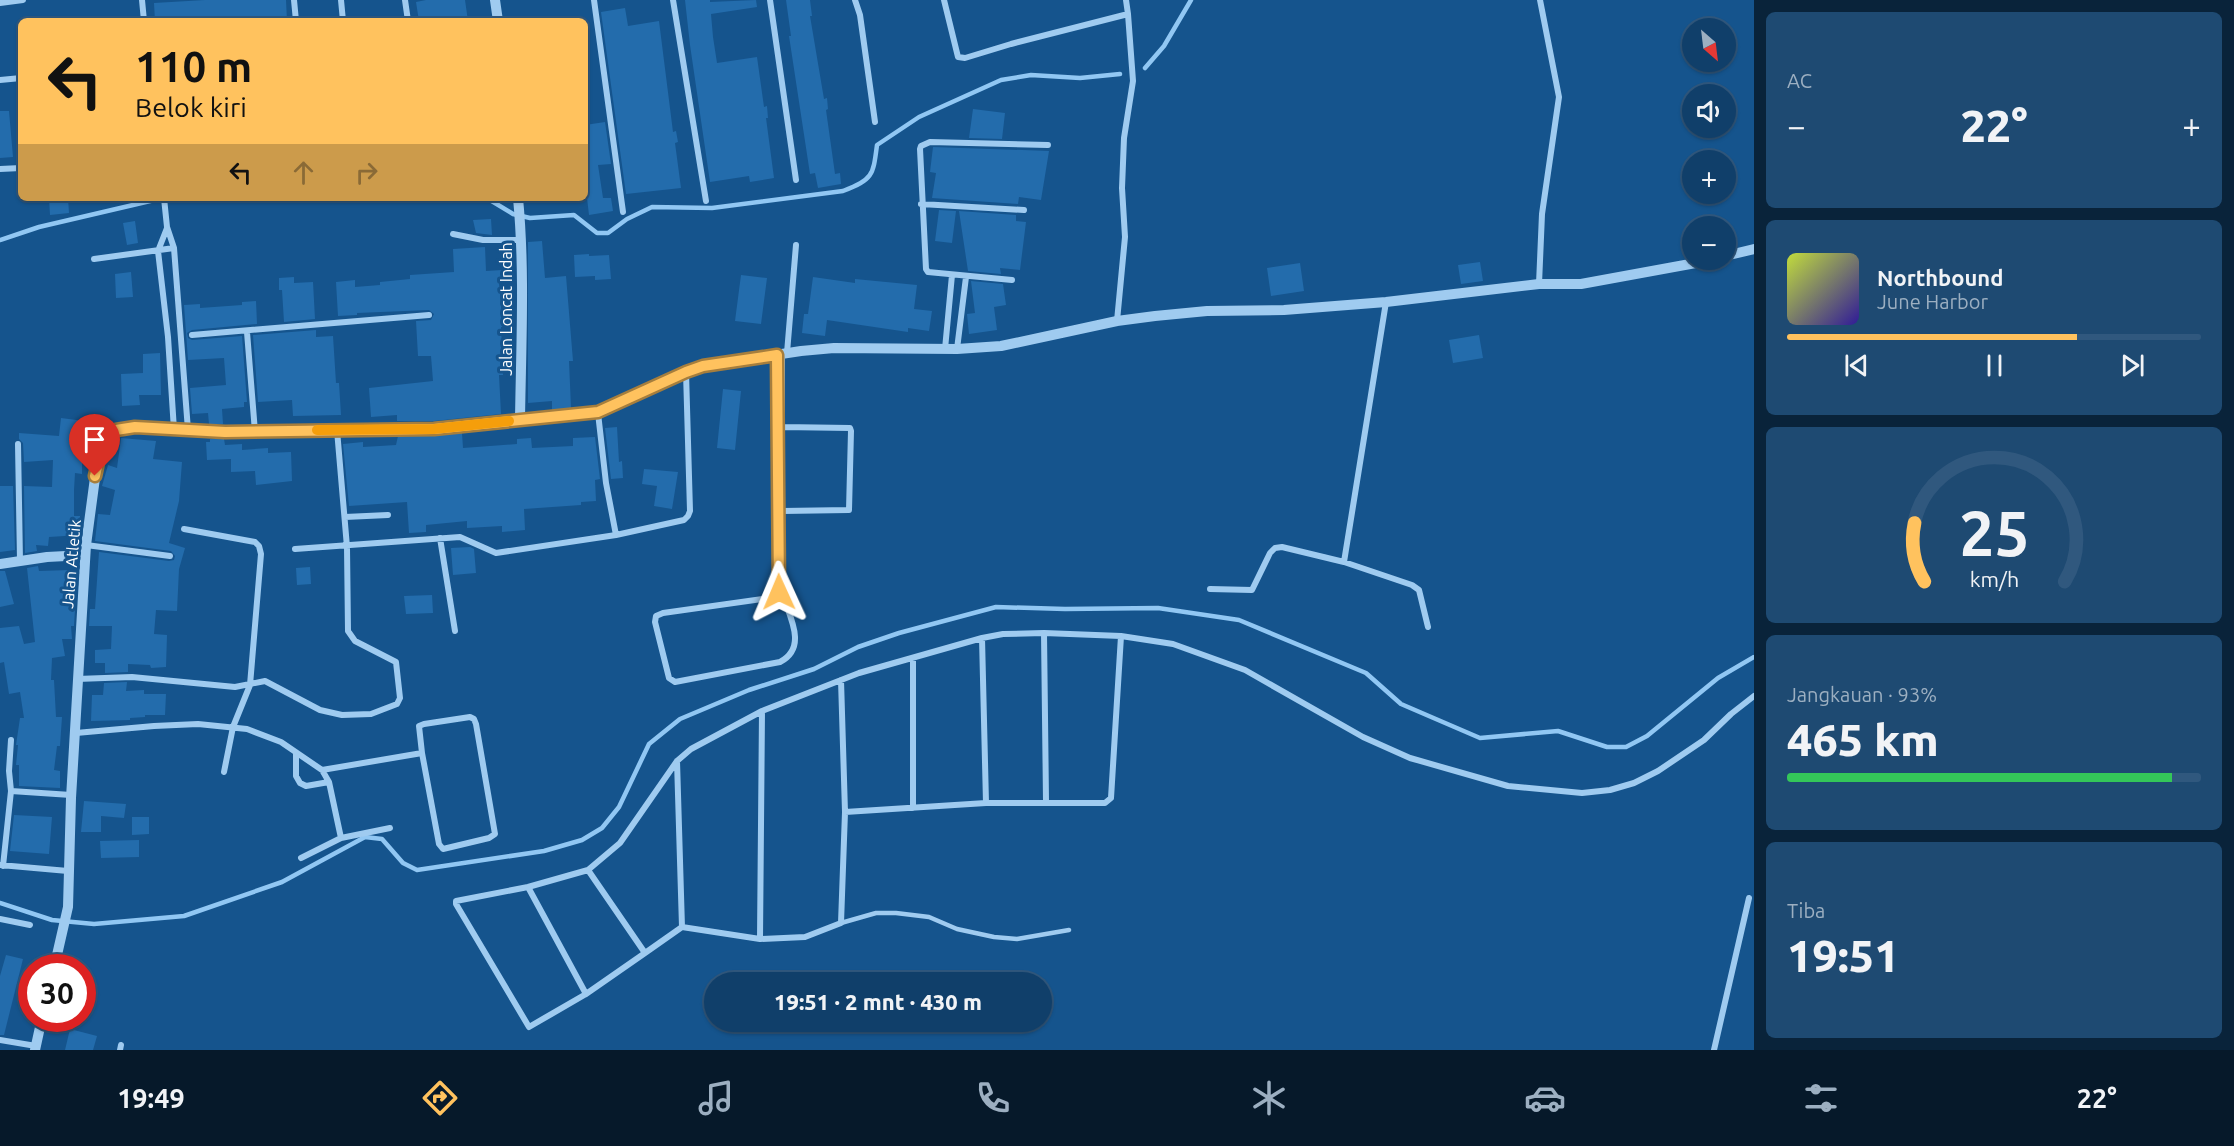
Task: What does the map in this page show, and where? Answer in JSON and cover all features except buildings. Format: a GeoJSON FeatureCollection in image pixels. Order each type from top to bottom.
{"type":"FeatureCollection","features":[{"type":"Feature","properties":{"kind":"street"},"geometry":{"type":"LineString","coordinates":[[0,3],[23,0]]}},
{"type":"Feature","properties":{"kind":"street"},"geometry":{"type":"LineString","coordinates":[[142,0],[144,18]]}},
{"type":"Feature","properties":{"kind":"street"},"geometry":{"type":"LineString","coordinates":[[294,0],[296,18]]}},
{"type":"Feature","properties":{"kind":"street"},"geometry":{"type":"LineString","coordinates":[[340,0],[343,18]]}},
{"type":"Feature","properties":{"kind":"street"},"geometry":{"type":"LineString","coordinates":[[405,0],[408,18]]}},
{"type":"Feature","properties":{"kind":"street"},"geometry":{"type":"LineString","coordinates":[[495,0],[498,18]]}},
{"type":"Feature","properties":{"kind":"street"},"geometry":{"type":"LineString","coordinates":[[594,0],[623,212]]}},
{"type":"Feature","properties":{"kind":"street"},"geometry":{"type":"LineString","coordinates":[[673,0],[706,201]]}},
{"type":"Feature","properties":{"kind":"street"},"geometry":{"type":"LineString","coordinates":[[770,0],[795,180]]}},
{"type":"Feature","properties":{"kind":"street"},"geometry":{"type":"LineString","coordinates":[[855,0],[860,15],[875,122]]}},
{"type":"Feature","properties":{"kind":"street"},"geometry":{"type":"LineString","coordinates":[[944,0],[958,57],[965,58],[1128,14]]}},
{"type":"Feature","properties":{"kind":"street"},"geometry":{"type":"LineString","coordinates":[[1117,321],[1125,237],[1122,188],[1124,138],[1133,81],[1125,0]]}},
{"type":"Feature","properties":{"kind":"street"},"geometry":{"type":"LineString","coordinates":[[1539,284],[1542,214],[1559,97],[1540,0]]}},
{"type":"Feature","properties":{"kind":"street"},"geometry":{"type":"LineString","coordinates":[[0,80],[18,78]]}},
{"type":"Feature","properties":{"kind":"street"},"geometry":{"type":"LineString","coordinates":[[1012,280],[928,272],[921,204],[920,149],[924,144],[930,142],[1048,145]]}},
{"type":"Feature","properties":{"kind":"street"},"geometry":{"type":"LineString","coordinates":[[0,170],[18,168]]}},
{"type":"Feature","properties":{"kind":"street"},"geometry":{"type":"LineString","coordinates":[[164,201],[167,227],[174,248],[188,430]]}},
{"type":"Feature","properties":{"kind":"street","name":"Jalan Loncat Indah"},"geometry":{"type":"LineString","coordinates":[[518,201],[521,223],[520,420]]}},
{"type":"Feature","properties":{"kind":"street"},"geometry":{"type":"LineString","coordinates":[[921,204],[1024,210]]}},
{"type":"Feature","properties":{"kind":"street"},"geometry":{"type":"LineString","coordinates":[[167,227],[158,251],[168,337],[174,430]]}},
{"type":"Feature","properties":{"kind":"street"},"geometry":{"type":"LineString","coordinates":[[453,234],[483,240],[521,240]]}},
{"type":"Feature","properties":{"kind":"street"},"geometry":{"type":"LineString","coordinates":[[780,597],[656,616],[655,622],[669,678],[675,682],[780,662],[788,657],[795,648],[795,636],[779,592],[782,354],[796,244]]}},
{"type":"Feature","properties":{"kind":"street"},"geometry":{"type":"LineString","coordinates":[[94,259],[174,248]]}},
{"type":"Feature","properties":{"kind":"street"},"geometry":{"type":"LineString","coordinates":[[1736,253],[1754,249]]}},
{"type":"Feature","properties":{"kind":"street","name":"Jalan Atletik"},"geometry":{"type":"LineString","coordinates":[[58,954],[68,907],[71,795],[86,550],[96,463],[103,440],[116,430],[135,427],[255,432],[434,429],[598,412],[703,366],[782,354],[834,348],[957,349],[1001,346],[1117,321],[1207,311],[1284,310],[1386,302],[1539,284],[1581,284],[1682,265]]}},
{"type":"Feature","properties":{"kind":"street"},"geometry":{"type":"LineString","coordinates":[[945,349],[952,275]]}},
{"type":"Feature","properties":{"kind":"street"},"geometry":{"type":"LineString","coordinates":[[957,349],[966,277]]}},
{"type":"Feature","properties":{"kind":"street"},"geometry":{"type":"LineString","coordinates":[[1344,562],[1386,302]]}},
{"type":"Feature","properties":{"kind":"street"},"geometry":{"type":"LineString","coordinates":[[192,335],[429,315]]}},
{"type":"Feature","properties":{"kind":"street"},"geometry":{"type":"LineString","coordinates":[[247,332],[255,432]]}},
{"type":"Feature","properties":{"kind":"street"},"geometry":{"type":"LineString","coordinates":[[780,597],[782,354]]}},
{"type":"Feature","properties":{"kind":"street"},"geometry":{"type":"LineString","coordinates":[[295,549],[466,538],[496,554],[616,535],[684,520],[688,516],[690,482],[686,372]]}},
{"type":"Feature","properties":{"kind":"street"},"geometry":{"type":"LineString","coordinates":[[598,412],[606,483],[616,535]]}},
{"type":"Feature","properties":{"kind":"street"},"geometry":{"type":"LineString","coordinates":[[782,427],[850,428],[851,431],[849,510],[782,511]]}},
{"type":"Feature","properties":{"kind":"street"},"geometry":{"type":"LineString","coordinates":[[77,679],[132,677],[235,687],[250,686],[260,681],[268,682],[320,710],[342,715],[371,714],[397,704],[400,698],[395,661],[355,641],[348,631],[347,547],[337,429]]}},
{"type":"Feature","properties":{"kind":"street"},"geometry":{"type":"LineString","coordinates":[[18,444],[20,561]]}},
{"type":"Feature","properties":{"kind":"street"},"geometry":{"type":"LineString","coordinates":[[345,518],[388,515]]}},
{"type":"Feature","properties":{"kind":"street"},"geometry":{"type":"LineString","coordinates":[[184,529],[255,542],[261,554],[250,686],[233,728],[224,772]]}},
{"type":"Feature","properties":{"kind":"street"},"geometry":{"type":"LineString","coordinates":[[440,538],[455,631]]}},
{"type":"Feature","properties":{"kind":"street"},"geometry":{"type":"LineString","coordinates":[[1210,589],[1252,590],[1270,553],[1282,547],[1344,562],[1412,585],[1419,590],[1428,627]]}},
{"type":"Feature","properties":{"kind":"street"},"geometry":{"type":"LineString","coordinates":[[0,564],[86,550],[170,556]]}},
{"type":"Feature","properties":{"kind":"street"},"geometry":{"type":"LineString","coordinates":[[1044,633],[1046,801]]}},
{"type":"Feature","properties":{"kind":"street"},"geometry":{"type":"LineString","coordinates":[[841,680],[845,812],[841,923],[805,937],[760,939],[682,927],[586,994],[529,1027],[456,904],[459,900],[528,887],[588,870],[620,843],[677,761],[691,749],[762,711],[841,680],[981,638],[1003,634],[1044,633],[1121,636],[1173,644],[1245,669],[1363,736],[1410,758],[1508,786],[1582,793],[1610,790],[1634,783],[1658,771],[1704,740],[1754,696]]}},
{"type":"Feature","properties":{"kind":"street"},"geometry":{"type":"LineString","coordinates":[[845,812],[986,803],[1046,801],[1105,803],[1111,798],[1121,636]]}},
{"type":"Feature","properties":{"kind":"street"},"geometry":{"type":"LineString","coordinates":[[981,638],[986,803]]}},
{"type":"Feature","properties":{"kind":"street"},"geometry":{"type":"LineString","coordinates":[[913,658],[913,808]]}},
{"type":"Feature","properties":{"kind":"street"},"geometry":{"type":"LineString","coordinates":[[760,939],[762,711]]}},
{"type":"Feature","properties":{"kind":"street"},"geometry":{"type":"LineString","coordinates":[[470,717],[474,719],[494,836],[446,849],[441,848],[422,753],[420,725],[470,717]]}},
{"type":"Feature","properties":{"kind":"street"},"geometry":{"type":"LineString","coordinates":[[76,733],[198,724],[247,729],[281,742],[322,770],[329,782],[341,838]]}},
{"type":"Feature","properties":{"kind":"street"},"geometry":{"type":"LineString","coordinates":[[11,740],[9,771],[11,791],[2,866],[68,871]]}},
{"type":"Feature","properties":{"kind":"street"},"geometry":{"type":"LineString","coordinates":[[296,753],[296,776],[300,783],[306,786],[329,782]]}},
{"type":"Feature","properties":{"kind":"street"},"geometry":{"type":"LineString","coordinates":[[322,770],[422,753]]}},
{"type":"Feature","properties":{"kind":"street"},"geometry":{"type":"LineString","coordinates":[[677,761],[682,927]]}},
{"type":"Feature","properties":{"kind":"street"},"geometry":{"type":"LineString","coordinates":[[11,791],[71,795]]}},
{"type":"Feature","properties":{"kind":"street"},"geometry":{"type":"LineString","coordinates":[[301,858],[341,838],[390,828]]}},
{"type":"Feature","properties":{"kind":"street"},"geometry":{"type":"LineString","coordinates":[[588,870],[645,953]]}},
{"type":"Feature","properties":{"kind":"street"},"geometry":{"type":"LineString","coordinates":[[528,887],[586,994]]}},
{"type":"Feature","properties":{"kind":"street"},"geometry":{"type":"LineString","coordinates":[[1714,1050],[1749,898]]}},
{"type":"Feature","properties":{"kind":"street"},"geometry":{"type":"LineString","coordinates":[[0,919],[30,925]]}},
{"type":"Feature","properties":{"kind":"street"},"geometry":{"type":"LineString","coordinates":[[0,1040],[36,1048],[39,1032]]}},
{"type":"Feature","properties":{"kind":"lane"},"geometry":{"type":"LineString","coordinates":[[841,923],[876,914],[896,913],[929,917],[957,929],[994,937],[1017,939],[1070,930]]}},
{"type":"Feature","properties":{"kind":"waterway"},"geometry":{"type":"LineString","coordinates":[[1145,68],[1164,46],[1191,0]]}},
{"type":"Feature","properties":{"kind":"waterway"},"geometry":{"type":"LineString","coordinates":[[492,201],[513,214],[530,218],[574,215],[597,233],[608,233],[627,219],[652,207],[712,208],[843,191],[870,175],[877,145],[919,117],[1001,80],[1031,75],[1080,78],[1120,74]]}},
{"type":"Feature","properties":{"kind":"waterway"},"geometry":{"type":"LineString","coordinates":[[0,240],[39,227],[150,201]]}},
{"type":"Feature","properties":{"kind":"waterway"},"geometry":{"type":"LineString","coordinates":[[0,903],[52,920],[94,924],[184,916],[282,882],[365,837],[382,839],[403,863],[417,870],[544,851],[582,840],[602,828],[619,807],[649,744],[680,719],[749,690],[814,669],[858,647],[899,633],[996,607],[1158,608],[1239,620],[1366,673],[1401,704],[1480,738],[1558,731],[1607,747],[1626,747],[1647,736],[1718,678],[1754,657]]}},
{"type":"Feature","properties":{"kind":"slow traffic"},"geometry":{"type":"LineString","coordinates":[[317,430],[434,429],[509,421]]}},
{"type":"Feature","properties":{"kind":"route"},"geometry":{"type":"LineString","coordinates":[[95,476],[96,463],[103,440],[116,430],[135,427],[225,432],[434,429],[598,412],[703,366],[777,355],[779,592]]}}]}
